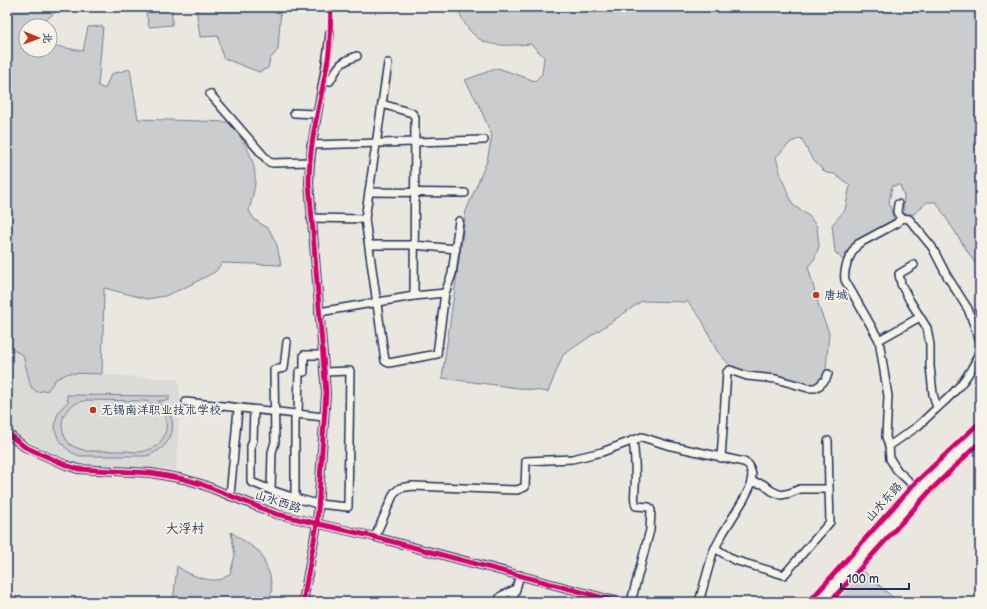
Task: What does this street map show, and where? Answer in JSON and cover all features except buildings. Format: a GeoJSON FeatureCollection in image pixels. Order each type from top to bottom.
{"type":"FeatureCollection","features":[{"type":"Feature","properties":{"kind":"highway","name":"山水东路"},"geometry":{"type":"LineString","coordinates":[[816,602],[918,489],[980,427]]}},
{"type":"Feature","properties":{"kind":"highway","name":"山水东路"},"geometry":{"type":"LineString","coordinates":[[825,602],[907,511],[980,437]]}},
{"type":"Feature","properties":{"kind":"street"},"geometry":{"type":"LineString","coordinates":[[303,602],[317,524],[326,393],[311,218],[309,162],[316,114],[328,58],[330,32]]}},
{"type":"Feature","properties":{"kind":"street"},"geometry":{"type":"LineString","coordinates":[[323,82],[330,81],[336,70],[344,61],[357,56]]}},
{"type":"Feature","properties":{"kind":"street"},"geometry":{"type":"LineString","coordinates":[[388,63],[365,219],[385,361],[389,363],[436,355],[445,293],[452,274],[459,221]]}},
{"type":"Feature","properties":{"kind":"street"},"geometry":{"type":"LineString","coordinates":[[210,94],[269,162],[309,162]]}},
{"type":"Feature","properties":{"kind":"street"},"geometry":{"type":"LineString","coordinates":[[382,104],[412,113],[415,117],[414,296]]}},
{"type":"Feature","properties":{"kind":"street"},"geometry":{"type":"LineString","coordinates":[[294,113],[316,114]]}},
{"type":"Feature","properties":{"kind":"street"},"geometry":{"type":"LineString","coordinates":[[311,145],[484,140]]}},
{"type":"Feature","properties":{"kind":"street"},"geometry":{"type":"LineString","coordinates":[[369,192],[465,194]]}},
{"type":"Feature","properties":{"kind":"street"},"geometry":{"type":"LineString","coordinates":[[898,204],[897,212],[901,218],[909,219],[932,247],[947,276],[968,309],[980,339]]}},
{"type":"Feature","properties":{"kind":"street"},"geometry":{"type":"LineString","coordinates":[[311,218],[365,219]]}},
{"type":"Feature","properties":{"kind":"street"},"geometry":{"type":"LineString","coordinates":[[901,218],[897,223],[858,244],[854,249],[844,273],[846,280],[879,340],[888,396],[886,437],[889,446],[890,459],[897,470],[918,489]]}},
{"type":"Feature","properties":{"kind":"street"},"geometry":{"type":"LineString","coordinates":[[369,245],[414,245],[456,249]]}},
{"type":"Feature","properties":{"kind":"street"},"geometry":{"type":"LineString","coordinates":[[914,265],[899,274],[901,284],[927,328],[930,345],[930,366],[933,394],[937,408]]}},
{"type":"Feature","properties":{"kind":"street"},"geometry":{"type":"LineString","coordinates":[[319,312],[414,296],[445,293]]}},
{"type":"Feature","properties":{"kind":"street"},"geometry":{"type":"LineString","coordinates":[[879,340],[920,317]]}},
{"type":"Feature","properties":{"kind":"street"},"geometry":{"type":"LineString","coordinates":[[271,490],[272,452],[275,442],[274,370],[284,368],[287,342]]}},
{"type":"Feature","properties":{"kind":"street"},"geometry":{"type":"LineString","coordinates":[[889,446],[918,426],[948,398],[964,380],[977,359],[980,348]]}},
{"type":"Feature","properties":{"kind":"street"},"geometry":{"type":"LineString","coordinates":[[295,498],[296,414],[299,372],[304,372],[304,355],[323,355]]}},
{"type":"Feature","properties":{"kind":"street"},"geometry":{"type":"LineString","coordinates":[[721,458],[728,372],[730,370],[747,376],[776,379],[808,388],[820,386],[828,374]]}},
{"type":"Feature","properties":{"kind":"street"},"geometry":{"type":"LineString","coordinates":[[254,410],[253,440],[251,446],[251,482],[295,498],[318,504],[348,507],[350,371],[324,372]]}},
{"type":"Feature","properties":{"kind":"street"},"geometry":{"type":"LineString","coordinates":[[186,402],[238,409],[324,417]]}},
{"type":"Feature","properties":{"kind":"street"},"geometry":{"type":"LineString","coordinates":[[230,496],[238,409]]}},
{"type":"Feature","properties":{"kind":"street","name":"山水西路"},"geometry":{"type":"LineString","coordinates":[[7,433],[25,447],[78,469],[151,473],[170,476],[201,484],[276,514],[375,537],[619,602]]}},
{"type":"Feature","properties":{"kind":"street"},"geometry":{"type":"LineString","coordinates":[[375,537],[394,493],[400,488],[414,486],[516,490],[525,487],[526,460],[572,459],[602,452],[642,437],[667,445],[744,462],[749,465],[752,475],[750,487],[744,500],[723,532],[715,548],[699,602]]}},
{"type":"Feature","properties":{"kind":"street"},"geometry":{"type":"LineString","coordinates":[[631,602],[650,530],[651,510],[649,507],[636,506],[634,501],[636,489],[633,440]]}},
{"type":"Feature","properties":{"kind":"street"},"geometry":{"type":"LineString","coordinates":[[715,548],[734,560],[784,575],[830,522],[828,441]]}},
{"type":"Feature","properties":{"kind":"street"},"geometry":{"type":"LineString","coordinates":[[751,482],[763,484],[772,491],[781,495],[800,490],[829,489]]}},
{"type":"Feature","properties":{"kind":"street"},"geometry":{"type":"LineString","coordinates":[[512,602],[520,575]]}},
{"type":"Feature","properties":{"kind":"street"},"geometry":{"type":"LineString","coordinates":[[497,602],[501,596],[516,589]]}},
{"type":"Feature","properties":{"kind":"shaded area"},"geometry":{"type":"Polygon","coordinates":[[[7,7],[61,7],[48,18],[18,18],[18,58],[58,58],[58,46],[83,51],[88,27],[103,26],[98,86],[105,89],[111,74],[130,69],[138,119],[230,122],[247,148],[253,162],[255,185],[249,211],[255,220],[269,229],[277,245],[281,265],[222,263],[215,272],[184,288],[165,296],[147,299],[104,288],[102,374],[69,373],[56,379],[48,390],[37,392],[31,387],[23,355],[7,347],[7,7]]]}},
{"type":"Feature","properties":{"kind":"shaded area"},"geometry":{"type":"Polygon","coordinates":[[[145,7],[172,7],[172,25],[149,27],[145,7]]]}},
{"type":"Feature","properties":{"kind":"shaded area"},"geometry":{"type":"Polygon","coordinates":[[[196,7],[281,7],[278,50],[270,59],[268,68],[259,72],[223,58],[218,36],[200,37],[196,7]]]}},
{"type":"Feature","properties":{"kind":"shaded area"},"geometry":{"type":"Polygon","coordinates":[[[457,7],[980,7],[980,271],[936,202],[927,202],[914,214],[903,214],[904,196],[900,185],[892,186],[889,202],[894,221],[859,240],[845,262],[835,252],[832,225],[845,210],[850,185],[834,174],[826,173],[812,159],[801,138],[791,142],[776,157],[782,179],[793,205],[810,217],[817,227],[819,246],[815,258],[808,267],[820,310],[829,333],[825,381],[805,389],[737,373],[717,351],[702,320],[688,302],[642,301],[563,355],[548,392],[442,378],[466,211],[487,161],[492,136],[479,105],[465,80],[498,68],[535,81],[542,74],[544,57],[531,44],[495,44],[485,42],[477,38],[463,20],[457,7]]]}},
{"type":"Feature","properties":{"kind":"shaded area","name":"无锡南洋职业技术学校"},"geometry":{"type":"Polygon","coordinates":[[[7,347],[23,355],[31,387],[48,390],[56,379],[69,373],[178,379],[180,395],[176,470],[77,463],[46,450],[24,438],[7,425],[7,347]]]}},
{"type":"Feature","properties":{"kind":"shaded area"},"geometry":{"type":"Polygon","coordinates":[[[67,395],[169,396],[169,400],[158,401],[166,408],[171,416],[173,424],[172,432],[169,440],[163,447],[146,456],[80,456],[74,454],[64,446],[55,429],[57,416],[69,401],[67,400],[67,395]],[[81,401],[70,407],[66,412],[62,422],[64,435],[71,445],[86,451],[145,451],[156,446],[162,439],[166,431],[166,421],[159,408],[145,401],[81,401]]]}},
{"type":"Feature","properties":{"kind":"shaded area"},"geometry":{"type":"Polygon","coordinates":[[[231,532],[260,552],[270,575],[272,591],[269,600],[245,602],[173,602],[177,566],[192,575],[210,580],[222,579],[230,574],[235,555],[231,532]]]}},
{"type":"Feature","properties":{"kind":"shaded area"},"geometry":{"type":"Polygon","coordinates":[[[861,569],[898,602],[831,602],[861,569]]]}},
{"type":"Feature","properties":{"kind":"tunnel"},"geometry":{"type":"LineString","coordinates":[[330,32],[331,7]]}},
{"type":"Feature","properties":{"kind":"cycle path"},"geometry":{"type":"LineString","coordinates":[[303,602],[317,524],[326,393],[309,183],[313,136],[329,53],[331,7]]}},
{"type":"Feature","properties":{"kind":"cycle path"},"geometry":{"type":"LineString","coordinates":[[809,602],[913,485],[980,422]]}},
{"type":"Feature","properties":{"kind":"cycle path"},"geometry":{"type":"LineString","coordinates":[[7,433],[25,447],[78,469],[151,473],[184,479],[201,484],[276,514],[375,537],[619,602]]}},
{"type":"Feature","properties":{"kind":"cycle path"},"geometry":{"type":"LineString","coordinates":[[830,602],[930,491],[980,442]]}},
{"type":"Feature","properties":{"kind":"place","name":"唐城"},"geometry":{"type":"Point","coordinates":[816,295]}},
{"type":"Feature","properties":{"kind":"place","name":"无锡南洋职业技术学校"},"geometry":{"type":"Point","coordinates":[93,410]}},
{"type":"Feature","properties":{"kind":"district","name":"大浮村"},"geometry":{"type":"Point","coordinates":[185,529]}}]}
